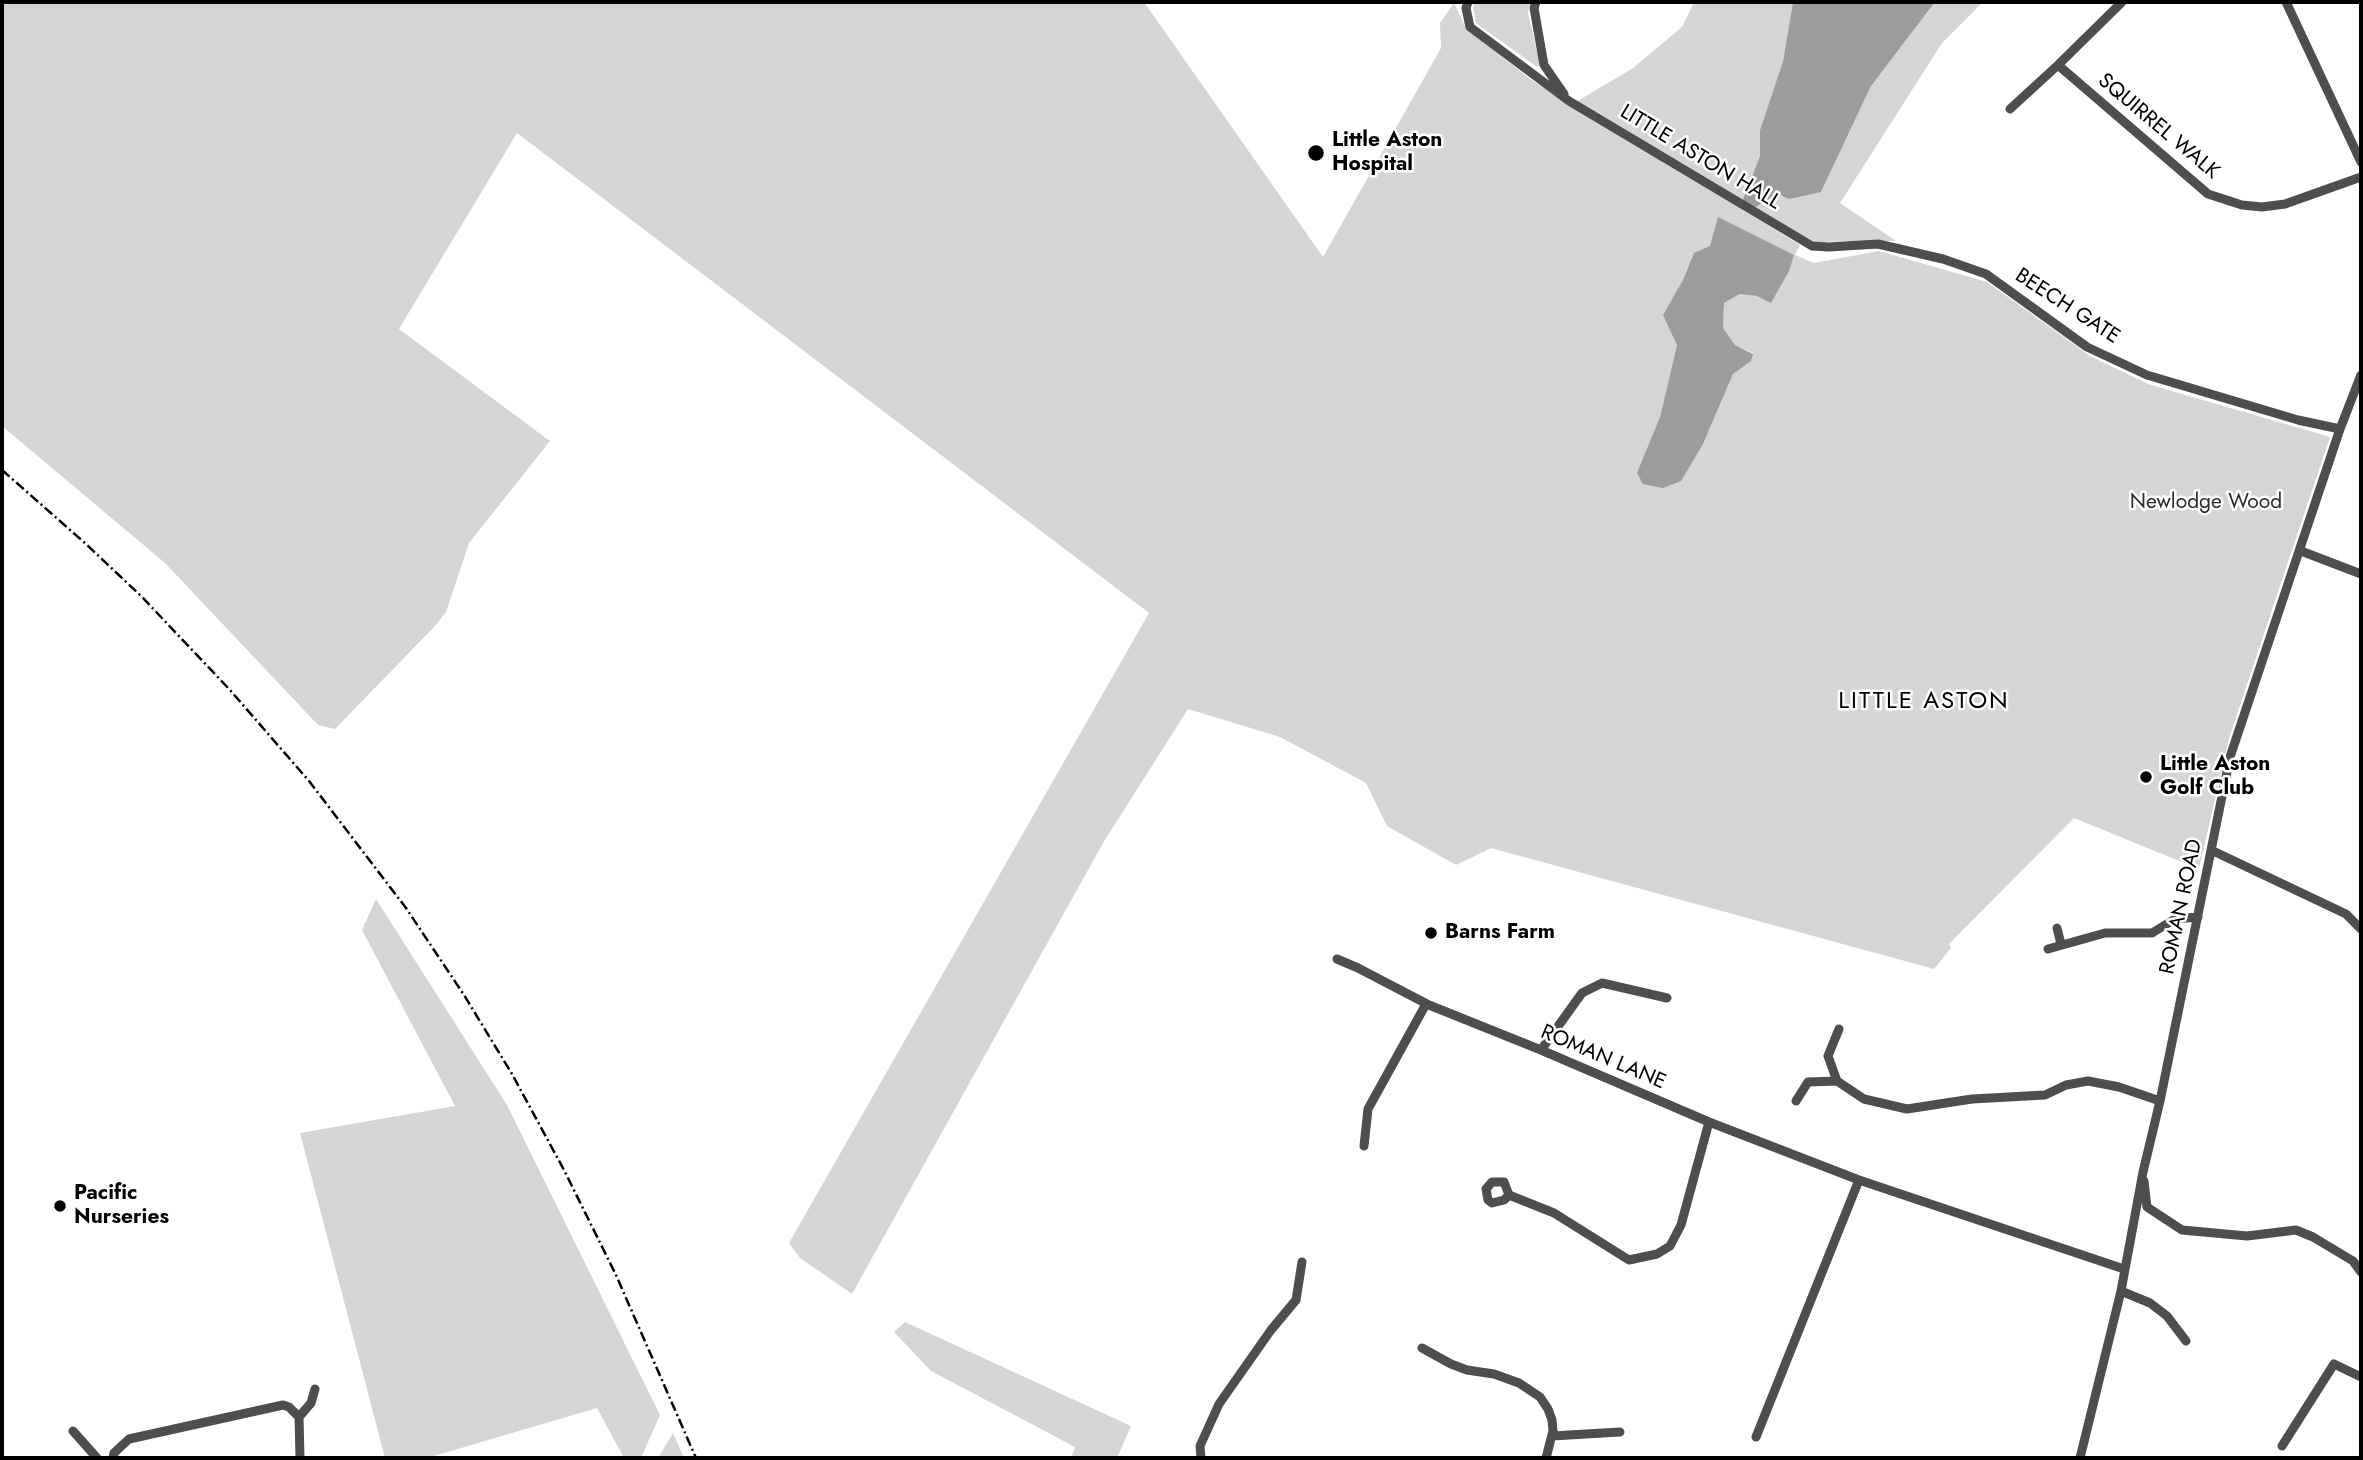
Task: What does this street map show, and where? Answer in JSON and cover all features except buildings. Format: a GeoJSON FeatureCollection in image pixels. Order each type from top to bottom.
{"type":"FeatureCollection","features":[{"type":"Feature","properties":{"kind":"street","name":"LITTLE ASTON HALL"},"geometry":{"type":"LineString","coordinates":[[1468,2],[1465,8],[1470,27],[1569,101],[1812,246]]}},
{"type":"Feature","properties":{"kind":"street","name":"LITTLE ASTON HALL"},"geometry":{"type":"LineString","coordinates":[[1536,2],[1534,9],[1544,65],[1569,101]]}},
{"type":"Feature","properties":{"kind":"street"},"geometry":{"type":"LineString","coordinates":[[2010,109],[2122,2]]}},
{"type":"Feature","properties":{"kind":"street"},"geometry":{"type":"LineString","coordinates":[[2286,2],[2361,162]]}},
{"type":"Feature","properties":{"kind":"street","name":"SQUIRREL WALK"},"geometry":{"type":"LineString","coordinates":[[2059,65],[2208,194],[2242,205],[2262,207],[2285,204],[2361,177]]}},
{"type":"Feature","properties":{"kind":"street","name":"BEECH GATE"},"geometry":{"type":"LineString","coordinates":[[1812,246],[1878,244],[1986,274],[2087,347],[2147,375],[2298,420],[2340,429]]}},
{"type":"Feature","properties":{"kind":"street","name":"ROMAN ROAD"},"geometry":{"type":"LineString","coordinates":[[2080,1458],[2121,1291],[2123,1269],[2230,757],[2340,429],[2361,375]]}},
{"type":"Feature","properties":{"kind":"street"},"geometry":{"type":"LineString","coordinates":[[2301,551],[2361,574]]}},
{"type":"Feature","properties":{"kind":"street"},"geometry":{"type":"LineString","coordinates":[[2211,850],[2346,914],[2361,929]]}},
{"type":"Feature","properties":{"kind":"street"},"geometry":{"type":"LineString","coordinates":[[2048,949],[2105,933],[2152,933],[2175,919],[2198,917]]}},
{"type":"Feature","properties":{"kind":"street"},"geometry":{"type":"LineString","coordinates":[[2057,928],[2060,944]]}},
{"type":"Feature","properties":{"kind":"street","name":"ROMAN LANE"},"geometry":{"type":"LineString","coordinates":[[1337,959],[1426,1004],[1709,1122],[1858,1180],[2123,1269]]}},
{"type":"Feature","properties":{"kind":"street"},"geometry":{"type":"LineString","coordinates":[[1541,1050],[1582,993],[1602,983],[1667,998]]}},
{"type":"Feature","properties":{"kind":"street"},"geometry":{"type":"LineString","coordinates":[[1364,1146],[1368,1109],[1426,1004]]}},
{"type":"Feature","properties":{"kind":"street"},"geometry":{"type":"LineString","coordinates":[[1836,1081],[1828,1056],[1839,1028]]}},
{"type":"Feature","properties":{"kind":"street"},"geometry":{"type":"LineString","coordinates":[[1796,1101],[1808,1082],[1836,1081],[1864,1099],[1907,1109],[1972,1100],[2045,1095],[2066,1085],[2088,1080],[2160,1101]]}},
{"type":"Feature","properties":{"kind":"street"},"geometry":{"type":"LineString","coordinates":[[1509,1195],[1554,1213],[1629,1260],[1657,1254],[1670,1246],[1681,1225],[1709,1122]]}},
{"type":"Feature","properties":{"kind":"street"},"geometry":{"type":"LineString","coordinates":[[2143,1172],[2147,1208],[2182,1230],[2247,1236],[2296,1230],[2357,1261],[2361,1272]]}},
{"type":"Feature","properties":{"kind":"street"},"geometry":{"type":"LineString","coordinates":[[1756,1437],[1858,1180]]}},
{"type":"Feature","properties":{"kind":"street"},"geometry":{"type":"LineString","coordinates":[[1201,1458],[1200,1446],[1219,1404],[1271,1330],[1296,1300],[1302,1262]]}},
{"type":"Feature","properties":{"kind":"street"},"geometry":{"type":"LineString","coordinates":[[2121,1291],[2150,1303],[2167,1316],[2186,1340]]}},
{"type":"Feature","properties":{"kind":"street"},"geometry":{"type":"LineString","coordinates":[[1422,1348],[1451,1364],[1467,1370],[1494,1374],[1532,1390],[1548,1409],[1552,1420],[1552,1436],[1546,1458]]}},
{"type":"Feature","properties":{"kind":"street"},"geometry":{"type":"LineString","coordinates":[[2282,1446],[2334,1364],[2361,1377]]}},
{"type":"Feature","properties":{"kind":"street"},"geometry":{"type":"LineString","coordinates":[[300,1458],[299,1417],[311,1403],[315,1389]]}},
{"type":"Feature","properties":{"kind":"street"},"geometry":{"type":"LineString","coordinates":[[113,1458],[114,1453],[129,1439],[283,1405],[299,1417]]}},
{"type":"Feature","properties":{"kind":"street"},"geometry":{"type":"LineString","coordinates":[[73,1431],[97,1458]]}},
{"type":"Feature","properties":{"kind":"street"},"geometry":{"type":"LineString","coordinates":[[1552,1436],[1619,1432]]}},
{"type":"Feature","properties":{"kind":"green space","name":"Little Aston Golf Club"},"geometry":{"type":"Polygon","coordinates":[[[2,2],[1144,2],[1323,257],[1441,48],[1440,23],[1454,3],[1466,28],[1530,79],[1800,245],[1795,255],[1814,263],[1879,251],[1987,282],[2090,356],[2148,384],[2330,437],[2229,738],[2199,869],[2074,818],[1949,944],[1951,948],[1934,969],[1491,848],[1456,865],[1387,826],[1366,783],[1280,737],[1188,709],[1103,843],[852,1294],[800,1258],[789,1243],[1149,613],[517,133],[399,329],[550,441],[469,543],[446,612],[335,729],[318,725],[165,563],[2,426],[2,2]],[[1710,246],[1694,254],[1683,280],[1677,345],[1660,417],[1638,473],[1703,444],[1733,374],[1753,353],[1735,345],[1723,328],[1724,303],[1740,294],[1757,296],[1710,246]]]}},
{"type":"Feature","properties":{"kind":"green space"},"geometry":{"type":"Polygon","coordinates":[[[1476,2],[1530,2],[1528,13],[1540,65],[1537,67],[1476,23],[1473,6],[1476,2]]]}},
{"type":"Feature","properties":{"kind":"green space"},"geometry":{"type":"Polygon","coordinates":[[[1694,2],[1793,2],[1783,61],[1760,130],[1760,156],[1742,202],[1576,102],[1633,68],[1682,27],[1694,2]]]}},
{"type":"Feature","properties":{"kind":"green space"},"geometry":{"type":"Polygon","coordinates":[[[1935,2],[1983,2],[1942,43],[1840,203],[1896,241],[1814,242],[1754,208],[1779,194],[1821,192],[1871,86],[1935,2]]]}},
{"type":"Feature","properties":{"kind":"green space"},"geometry":{"type":"Polygon","coordinates":[[[376,899],[507,1105],[660,1415],[641,1458],[624,1458],[597,1408],[427,1458],[385,1458],[300,1133],[455,1106],[362,930],[376,899]]]}},
{"type":"Feature","properties":{"kind":"green space"},"geometry":{"type":"Polygon","coordinates":[[[905,1322],[1131,1426],[1117,1458],[1071,1458],[1075,1447],[931,1371],[894,1332],[905,1322]]]}},
{"type":"Feature","properties":{"kind":"green space"},"geometry":{"type":"Polygon","coordinates":[[[673,1433],[684,1458],[658,1458],[673,1433]]]}},
{"type":"Feature","properties":{"kind":"shaded area"},"geometry":{"type":"Polygon","coordinates":[[[1793,2],[1935,2],[1871,86],[1821,192],[1789,199],[1778,194],[1754,208],[1742,202],[1760,156],[1760,130],[1783,61],[1793,2]]]}},
{"type":"Feature","properties":{"kind":"shaded area"},"geometry":{"type":"Polygon","coordinates":[[[1718,217],[1794,255],[1789,271],[1771,303],[1757,296],[1740,294],[1724,303],[1723,328],[1735,345],[1753,354],[1751,361],[1733,374],[1703,444],[1681,481],[1663,488],[1643,484],[1637,473],[1660,417],[1677,345],[1663,315],[1683,280],[1694,253],[1710,246],[1718,217]]]}},
{"type":"Feature","properties":{"kind":"railway"},"geometry":{"type":"LineString","coordinates":[[2,470],[142,597],[230,690],[309,781],[406,908],[512,1074],[564,1170],[616,1275],[696,1458]]}},
{"type":"Feature","properties":{"kind":"place","name":"Little Aston Hospital"},"geometry":{"type":"Point","coordinates":[1316,153]}},
{"type":"Feature","properties":{"kind":"place","name":"Little Aston Golf Club"},"geometry":{"type":"Point","coordinates":[2146,777]}},
{"type":"Feature","properties":{"kind":"place","name":"Barns Farm"},"geometry":{"type":"Point","coordinates":[1431,933]}},
{"type":"Feature","properties":{"kind":"place","name":"Pacific Nurseries"},"geometry":{"type":"Point","coordinates":[60,1206]}},
{"type":"Feature","properties":{"kind":"district","name":"LITTLE ASTON"},"geometry":{"type":"Point","coordinates":[1924,702]}},
{"type":"Feature","properties":{"kind":"park label","name":"Newlodge Wood"},"geometry":{"type":"Point","coordinates":[2206,503]}}]}
